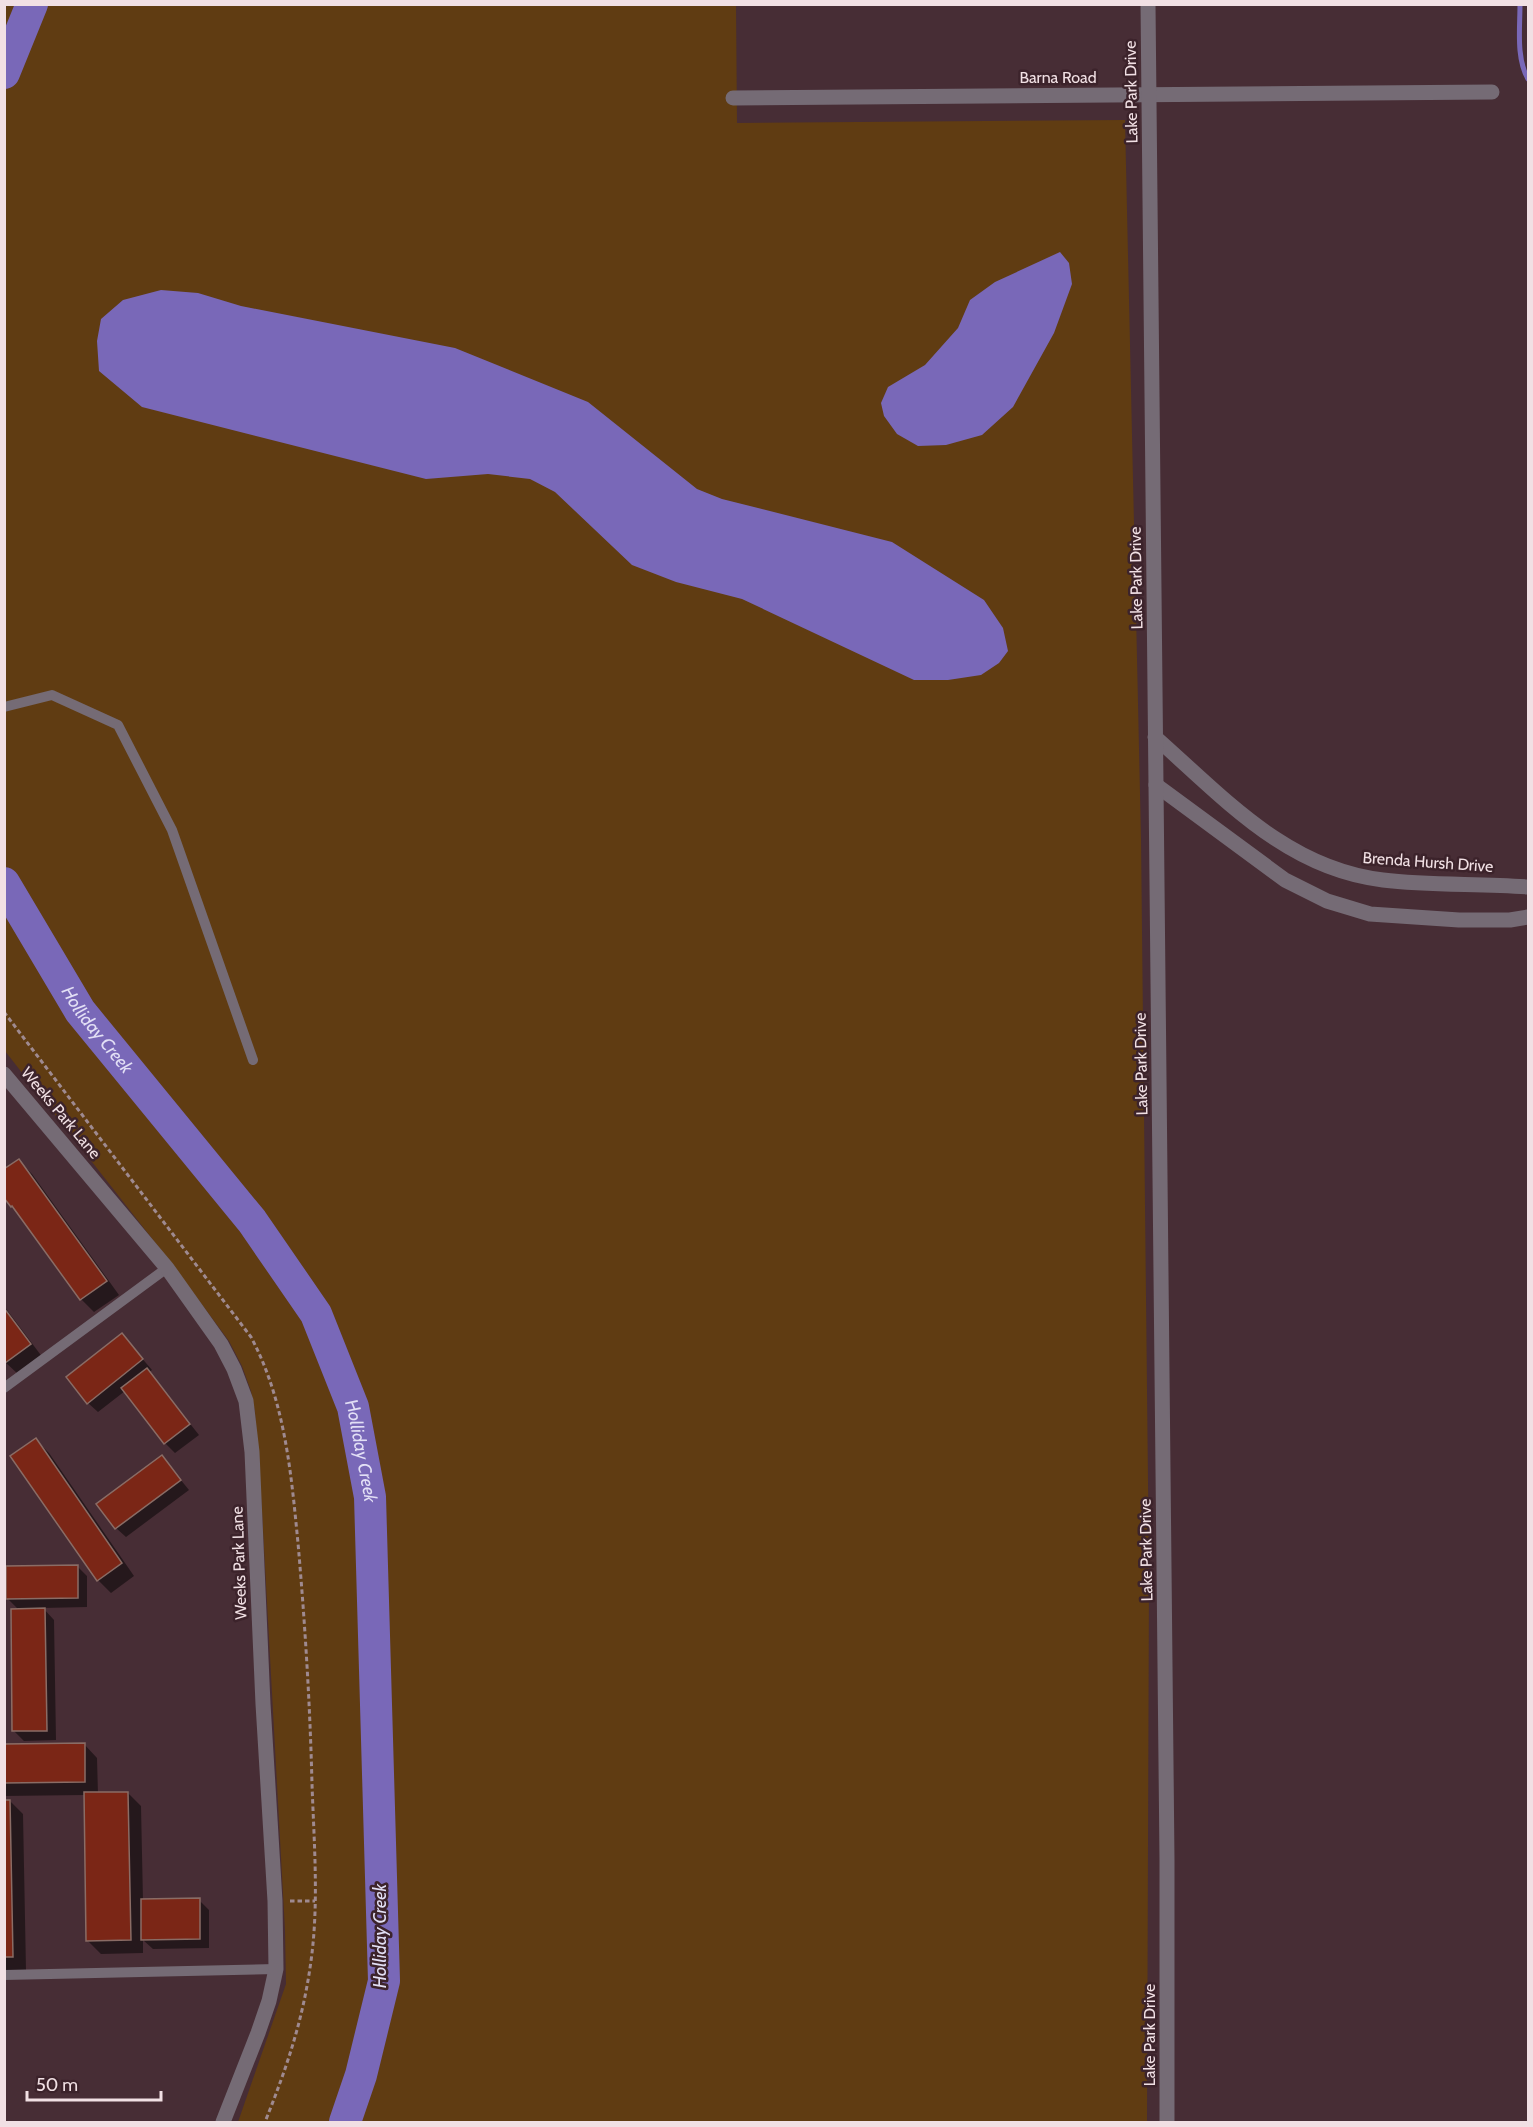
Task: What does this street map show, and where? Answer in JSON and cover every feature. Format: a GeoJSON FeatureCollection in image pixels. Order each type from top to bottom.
{"type":"FeatureCollection","features":[{"type":"Feature","properties":{"kind":"street","name":"Lake Park Drive"},"geometry":{"type":"LineString","coordinates":[[1148,4],[1167,1849],[1167,2122]]}},
{"type":"Feature","properties":{"kind":"street","name":"Barna Road"},"geometry":{"type":"LineString","coordinates":[[733,98],[1492,92]]}},
{"type":"Feature","properties":{"kind":"street","name":"Brenda Hursh Drive"},"geometry":{"type":"LineString","coordinates":[[1155,737],[1252,824],[1286,847],[1321,865],[1354,875],[1383,880],[1528,888]]}},
{"type":"Feature","properties":{"kind":"street"},"geometry":{"type":"LineString","coordinates":[[1156,785],[1285,880],[1328,901],[1382,915],[1459,921],[1510,921],[1528,917]]}},
{"type":"Feature","properties":{"kind":"street","name":"Weeks Park Lane"},"geometry":{"type":"LineString","coordinates":[[4,1074],[167,1268],[221,1344],[234,1369],[246,1401],[252,1452],[263,1704],[275,1901],[276,1969],[269,2001],[258,2033],[223,2122]]}},
{"type":"Feature","properties":{"kind":"lane"},"geometry":{"type":"LineString","coordinates":[[4,707],[52,694],[118,725],[171,830],[253,1060]]}},
{"type":"Feature","properties":{"kind":"lane"},"geometry":{"type":"LineString","coordinates":[[4,1388],[167,1268]]}},
{"type":"Feature","properties":{"kind":"lane"},"geometry":{"type":"LineString","coordinates":[[4,1975],[276,1969]]}},
{"type":"Feature","properties":{"kind":"path"},"geometry":{"type":"LineString","coordinates":[[275,1901],[315,1901]]}},
{"type":"Feature","properties":{"kind":"shaded area"},"geometry":{"type":"Polygon","coordinates":[[[5,5],[736,5],[737,123],[1125,120],[1141,838],[1149,1572],[1147,2122],[238,2122],[286,1984],[262,1511],[255,1412],[251,1391],[242,1366],[229,1341],[172,1264],[5,1051],[5,5]]]}},
{"type":"Feature","properties":{"kind":"shaded area"},"geometry":{"type":"Polygon","coordinates":[[[1060,252],[1069,263],[1072,284],[1054,333],[1013,407],[982,435],[946,445],[918,446],[897,434],[884,416],[881,403],[888,387],[925,365],[958,328],[970,300],[995,282],[1060,252]]]}},
{"type":"Feature","properties":{"kind":"shaded area"},"geometry":{"type":"Polygon","coordinates":[[[161,290],[198,293],[241,306],[455,348],[588,402],[697,489],[722,499],[892,542],[984,600],[1003,628],[1008,651],[999,663],[981,675],[948,680],[914,680],[742,599],[676,582],[632,565],[555,492],[530,479],[488,474],[426,479],[142,407],[99,371],[97,341],[101,319],[123,300],[161,290]]]}},
{"type":"Feature","properties":{"kind":"building"},"geometry":{"type":"Polygon","coordinates":[[[19,1159],[107,1281],[80,1300],[4,1198],[4,1169],[19,1159]]]}},
{"type":"Feature","properties":{"kind":"building"},"geometry":{"type":"Polygon","coordinates":[[[4,1308],[31,1344],[5,1363],[4,1363],[4,1308]]]}},
{"type":"Feature","properties":{"kind":"building"},"geometry":{"type":"Polygon","coordinates":[[[122,1333],[143,1359],[87,1404],[66,1377],[122,1333]]]}},
{"type":"Feature","properties":{"kind":"building"},"geometry":{"type":"Polygon","coordinates":[[[147,1368],[190,1424],[164,1444],[121,1388],[147,1368]]]}},
{"type":"Feature","properties":{"kind":"building"},"geometry":{"type":"Polygon","coordinates":[[[36,1438],[122,1563],[97,1581],[10,1456],[36,1438]]]}},
{"type":"Feature","properties":{"kind":"building"},"geometry":{"type":"Polygon","coordinates":[[[162,1455],[181,1480],[115,1529],[96,1504],[162,1455]]]}},
{"type":"Feature","properties":{"kind":"building"},"geometry":{"type":"Polygon","coordinates":[[[78,1565],[78,1598],[6,1599],[6,1566],[78,1565]]]}},
{"type":"Feature","properties":{"kind":"building"},"geometry":{"type":"Polygon","coordinates":[[[45,1608],[47,1731],[12,1731],[11,1609],[45,1608]]]}},
{"type":"Feature","properties":{"kind":"building"},"geometry":{"type":"Polygon","coordinates":[[[85,1743],[85,1782],[4,1783],[4,1744],[85,1743]]]}},
{"type":"Feature","properties":{"kind":"building"},"geometry":{"type":"Polygon","coordinates":[[[84,1792],[128,1792],[131,1940],[86,1941],[84,1792]]]}},
{"type":"Feature","properties":{"kind":"building"},"geometry":{"type":"Polygon","coordinates":[[[4,1800],[10,1800],[13,1957],[4,1957],[4,1800]]]}},
{"type":"Feature","properties":{"kind":"building"},"geometry":{"type":"Polygon","coordinates":[[[200,1898],[200,1939],[141,1940],[141,1899],[200,1898]]]}},
{"type":"Feature","properties":{"kind":"waterway","name":"Holliday Creek"},"geometry":{"type":"LineString","coordinates":[[4,73],[32,4]]}},
{"type":"Feature","properties":{"kind":"waterway"},"geometry":{"type":"LineString","coordinates":[[1520,4],[1520,52],[1528,79]]}},
{"type":"Feature","properties":{"kind":"waterway","name":"Holliday Creek"},"geometry":{"type":"LineString","coordinates":[[4,883],[80,1011],[252,1221],[316,1314],[353,1407],[370,1497],[384,1981],[361,2075],[345,2122]]}}]}
